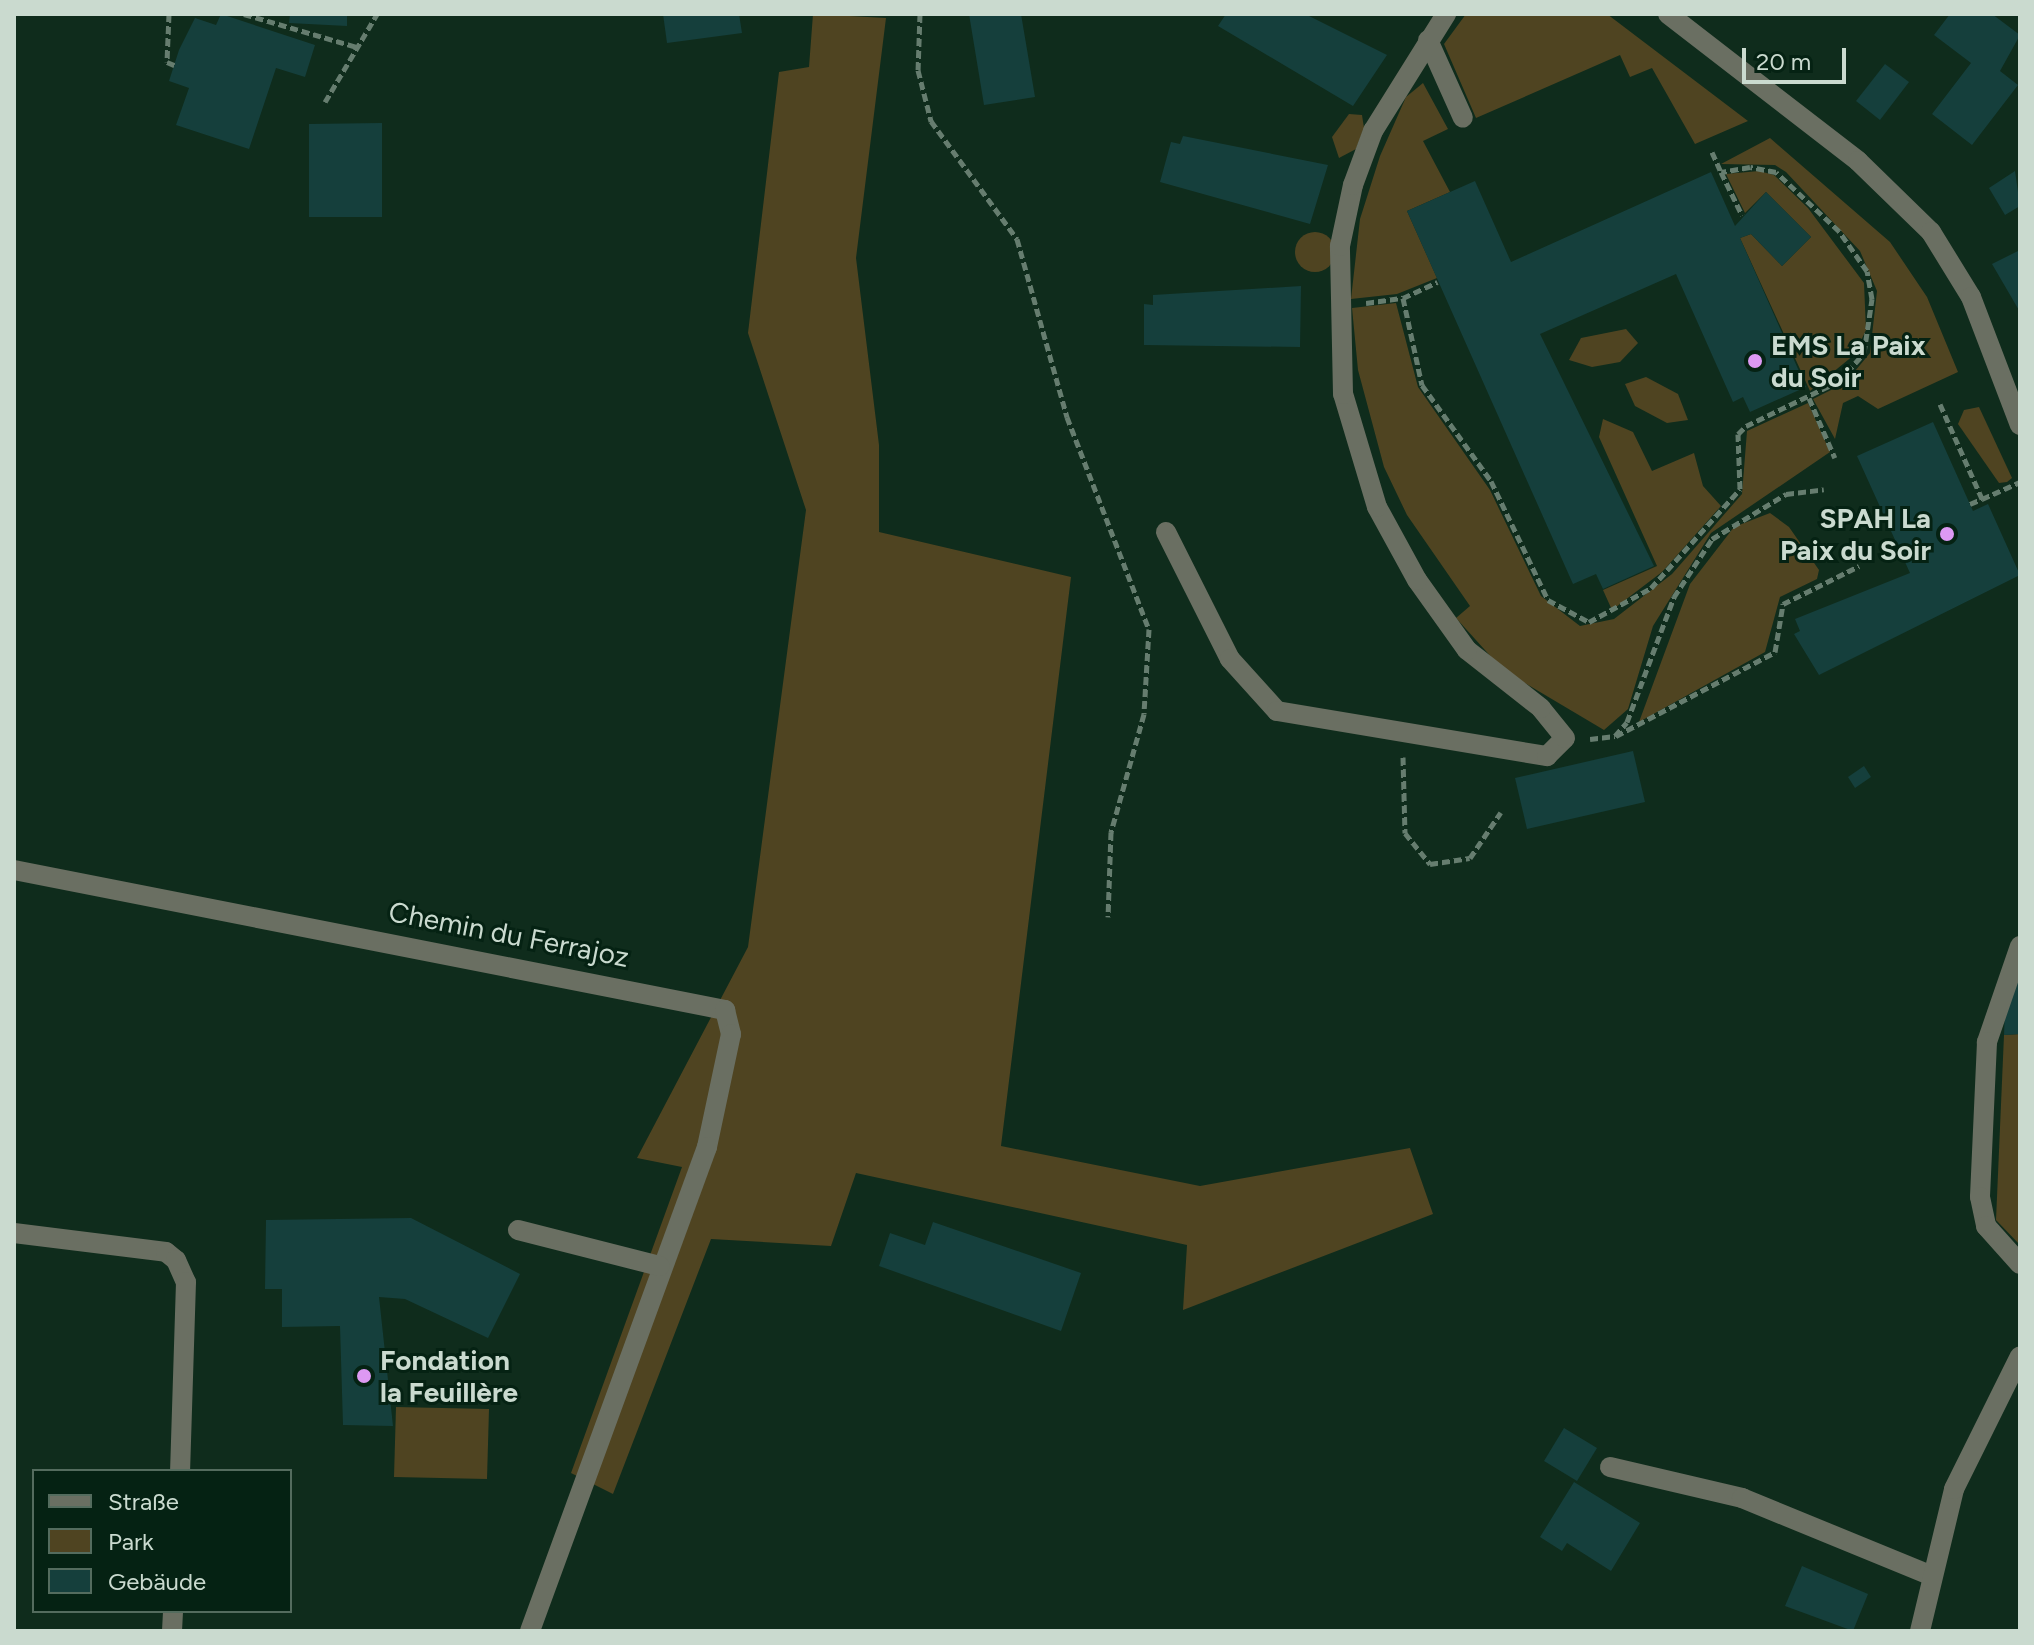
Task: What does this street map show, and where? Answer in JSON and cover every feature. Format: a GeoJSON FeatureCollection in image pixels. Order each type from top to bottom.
{"type":"FeatureCollection","features":[{"type":"Feature","properties":{"kind":"street"},"geometry":{"type":"LineString","coordinates":[[1166,532],[1230,659],[1277,711],[1416,731],[1547,756],[1565,738],[1541,708],[1467,650],[1417,580],[1377,507],[1343,394],[1340,246],[1353,185],[1373,131],[1446,14]]}},
{"type":"Feature","properties":{"kind":"street"},"geometry":{"type":"LineString","coordinates":[[1668,14],[1858,161],[1931,232],[1971,297],[2020,425]]}},
{"type":"Feature","properties":{"kind":"street"},"geometry":{"type":"LineString","coordinates":[[1428,40],[1463,118]]}},
{"type":"Feature","properties":{"kind":"street","name":"Chemin du Ferrajoz"},"geometry":{"type":"LineString","coordinates":[[14,870],[725,1010],[731,1034],[707,1147],[659,1266]]}},
{"type":"Feature","properties":{"kind":"street"},"geometry":{"type":"LineString","coordinates":[[2020,946],[1987,1042],[1980,1197],[1986,1226],[2020,1264]]}},
{"type":"Feature","properties":{"kind":"street"},"geometry":{"type":"LineString","coordinates":[[518,1230],[659,1266],[530,1631]]}},
{"type":"Feature","properties":{"kind":"street"},"geometry":{"type":"LineString","coordinates":[[14,1233],[166,1252],[176,1260],[186,1282],[180,1469]]}},
{"type":"Feature","properties":{"kind":"street"},"geometry":{"type":"LineString","coordinates":[[1920,1631],[1954,1489],[2020,1356]]}},
{"type":"Feature","properties":{"kind":"street"},"geometry":{"type":"LineString","coordinates":[[1610,1467],[1742,1498],[1932,1576]]}},
{"type":"Feature","properties":{"kind":"path"},"geometry":{"type":"LineString","coordinates":[[169,14],[167,62],[174,65]]}},
{"type":"Feature","properties":{"kind":"path"},"geometry":{"type":"LineString","coordinates":[[244,14],[357,47]]}},
{"type":"Feature","properties":{"kind":"path"},"geometry":{"type":"LineString","coordinates":[[325,102],[377,14]]}},
{"type":"Feature","properties":{"kind":"path"},"geometry":{"type":"LineString","coordinates":[[920,14],[918,70],[931,121],[1017,239],[1067,417],[1149,629],[1144,714],[1111,832],[1108,917]]}},
{"type":"Feature","properties":{"kind":"path"},"geometry":{"type":"LineString","coordinates":[[1712,152],[1742,215]]}},
{"type":"Feature","properties":{"kind":"path"},"geometry":{"type":"LineString","coordinates":[[1403,298],[1422,385],[1491,481],[1540,587],[1577,621],[1609,616],[1651,588],[1740,489],[1738,434],[1809,398],[1852,370],[1864,353],[1874,313],[1867,271],[1839,231],[1776,172],[1721,172]]}},
{"type":"Feature","properties":{"kind":"path"},"geometry":{"type":"LineString","coordinates":[[1358,304],[1403,298],[1437,282]]}},
{"type":"Feature","properties":{"kind":"path"},"geometry":{"type":"LineString","coordinates":[[1809,398],[1835,458]]}},
{"type":"Feature","properties":{"kind":"path"},"geometry":{"type":"LineString","coordinates":[[1940,404],[1982,499]]}},
{"type":"Feature","properties":{"kind":"path"},"geometry":{"type":"LineString","coordinates":[[1970,504],[2020,482]]}},
{"type":"Feature","properties":{"kind":"path"},"geometry":{"type":"LineString","coordinates":[[1615,736],[1674,597],[1712,539],[1786,494],[1824,489]]}},
{"type":"Feature","properties":{"kind":"path"},"geometry":{"type":"LineString","coordinates":[[1565,738],[1615,736],[1775,652],[1783,604],[1859,566]]}},
{"type":"Feature","properties":{"kind":"path"},"geometry":{"type":"LineString","coordinates":[[1416,731],[1402,757],[1400,798],[1415,851],[1430,864],[1470,858],[1501,812]]}},
{"type":"Feature","properties":{"kind":"green space"},"geometry":{"type":"Polygon","coordinates":[[[813,14],[886,18],[856,258],[879,445],[879,532],[1071,577],[1001,1146],[1200,1186],[1410,1148],[1433,1214],[1183,1310],[1187,1245],[856,1173],[831,1246],[711,1239],[613,1494],[571,1473],[682,1167],[637,1158],[748,947],[806,510],[748,333],[779,72],[809,67],[813,14]]]}},
{"type":"Feature","properties":{"kind":"green space"},"geometry":{"type":"Polygon","coordinates":[[[1466,14],[1607,14],[1748,121],[1695,144],[1652,68],[1630,77],[1620,55],[1476,118],[1444,44],[1466,14]]]}},
{"type":"Feature","properties":{"kind":"green space"},"geometry":{"type":"Polygon","coordinates":[[[1423,83],[1448,129],[1423,141],[1450,192],[1407,211],[1437,278],[1397,294],[1351,299],[1360,219],[1380,156],[1406,97],[1423,83]]]}},
{"type":"Feature","properties":{"kind":"green space"},"geometry":{"type":"Polygon","coordinates":[[[1349,114],[1362,115],[1364,128],[1356,149],[1339,158],[1332,137],[1349,114]]]}},
{"type":"Feature","properties":{"kind":"green space"},"geometry":{"type":"Polygon","coordinates":[[[1770,138],[1890,242],[1927,297],[1958,372],[1878,409],[1858,396],[1843,403],[1835,439],[1813,399],[1845,383],[1870,353],[1877,291],[1860,251],[1786,172],[1775,165],[1721,164],[1770,138]]]}},
{"type":"Feature","properties":{"kind":"green space"},"geometry":{"type":"Polygon","coordinates":[[[1759,171],[1774,175],[1808,208],[1864,283],[1866,330],[1854,355],[1810,391],[1740,238],[1751,234],[1782,266],[1811,237],[1766,192],[1745,213],[1726,174],[1759,171]]]}},
{"type":"Feature","properties":{"kind":"green space"},"geometry":{"type":"Polygon","coordinates":[[[1315,232],[1329,238],[1335,252],[1329,266],[1315,272],[1301,266],[1295,252],[1301,238],[1315,232]]]}},
{"type":"Feature","properties":{"kind":"green space"},"geometry":{"type":"Polygon","coordinates":[[[1396,303],[1418,387],[1490,490],[1541,596],[1580,626],[1614,619],[1672,574],[1742,494],[1747,431],[1808,403],[1830,452],[1711,533],[1653,626],[1628,709],[1604,730],[1503,670],[1456,618],[1470,606],[1407,515],[1384,467],[1358,370],[1352,308],[1396,303]]]}},
{"type":"Feature","properties":{"kind":"green space"},"geometry":{"type":"Polygon","coordinates":[[[1626,329],[1638,343],[1620,362],[1592,367],[1569,360],[1581,338],[1626,329]]]}},
{"type":"Feature","properties":{"kind":"green space"},"geometry":{"type":"Polygon","coordinates":[[[1646,377],[1678,394],[1688,420],[1667,423],[1635,406],[1625,384],[1646,377]]]}},
{"type":"Feature","properties":{"kind":"green space"},"geometry":{"type":"Polygon","coordinates":[[[1979,407],[2012,478],[2007,482],[1999,483],[1958,424],[1964,410],[1979,407]]]}},
{"type":"Feature","properties":{"kind":"green space"},"geometry":{"type":"Polygon","coordinates":[[[1603,419],[1633,432],[1652,471],[1694,453],[1703,486],[1721,506],[1662,572],[1612,610],[1603,590],[1657,566],[1599,437],[1603,419]]]}},
{"type":"Feature","properties":{"kind":"green space"},"geometry":{"type":"Polygon","coordinates":[[[1770,513],[1789,527],[1819,570],[1817,579],[1780,597],[1765,652],[1639,722],[1690,584],[1734,527],[1770,513]]]}},
{"type":"Feature","properties":{"kind":"green space"},"geometry":{"type":"Polygon","coordinates":[[[2020,1034],[2020,1245],[1996,1220],[2004,1035],[2020,1034]]]}},
{"type":"Feature","properties":{"kind":"green space"},"geometry":{"type":"Polygon","coordinates":[[[396,1407],[489,1409],[487,1479],[394,1477],[396,1407]]]}},
{"type":"Feature","properties":{"kind":"building"},"geometry":{"type":"Polygon","coordinates":[[[221,14],[315,45],[305,77],[276,68],[249,149],[176,125],[189,88],[169,81],[179,50],[195,18],[216,25],[221,14]]]}},
{"type":"Feature","properties":{"kind":"building"},"geometry":{"type":"Polygon","coordinates":[[[290,14],[347,14],[347,26],[289,23],[290,14]]]}},
{"type":"Feature","properties":{"kind":"building"},"geometry":{"type":"Polygon","coordinates":[[[663,14],[739,14],[742,33],[667,43],[663,14]]]}},
{"type":"Feature","properties":{"kind":"building"},"geometry":{"type":"Polygon","coordinates":[[[969,14],[1021,14],[1035,97],[984,105],[969,14]]]}},
{"type":"Feature","properties":{"kind":"building"},"geometry":{"type":"Polygon","coordinates":[[[1226,14],[1305,14],[1387,55],[1353,106],[1218,26],[1226,14]]]}},
{"type":"Feature","properties":{"kind":"building"},"geometry":{"type":"Polygon","coordinates":[[[1950,14],[1992,14],[2020,35],[2000,71],[2018,85],[1972,145],[1932,114],[1971,63],[1934,35],[1950,14]]]}},
{"type":"Feature","properties":{"kind":"building"},"geometry":{"type":"Polygon","coordinates":[[[1885,64],[1909,82],[1880,120],[1856,101],[1885,64]]]}},
{"type":"Feature","properties":{"kind":"building"},"geometry":{"type":"Polygon","coordinates":[[[382,123],[382,217],[309,217],[309,124],[382,123]]]}},
{"type":"Feature","properties":{"kind":"building"},"geometry":{"type":"Polygon","coordinates":[[[1183,136],[1328,165],[1310,224],[1160,182],[1171,142],[1180,144],[1183,136]]]}},
{"type":"Feature","properties":{"kind":"building"},"geometry":{"type":"Polygon","coordinates":[[[2015,171],[2020,206],[2005,215],[1989,188],[2015,171]]]}},
{"type":"Feature","properties":{"kind":"building","name":"EMS La Paix du Soir"},"geometry":{"type":"Polygon","coordinates":[[[1711,172],[1735,226],[1766,192],[1811,237],[1782,266],[1751,234],[1740,238],[1806,387],[1750,412],[1743,397],[1733,402],[1676,274],[1540,334],[1654,566],[1603,589],[1596,574],[1573,584],[1407,211],[1475,181],[1511,262],[1711,172]]]}},
{"type":"Feature","properties":{"kind":"building"},"geometry":{"type":"Polygon","coordinates":[[[2020,250],[2020,312],[1992,264],[2020,250]]]}},
{"type":"Feature","properties":{"kind":"building"},"geometry":{"type":"Polygon","coordinates":[[[1301,286],[1300,347],[1144,345],[1144,304],[1153,305],[1153,295],[1301,286]]]}},
{"type":"Feature","properties":{"kind":"building","name":"SPAH La Paix du Soir"},"geometry":{"type":"Polygon","coordinates":[[[1933,422],[1973,511],[1988,504],[2020,575],[1819,675],[1794,634],[1800,631],[1795,619],[1910,573],[1857,456],[1933,422]]]}},
{"type":"Feature","properties":{"kind":"building"},"geometry":{"type":"Polygon","coordinates":[[[1633,751],[1645,802],[1527,829],[1515,778],[1633,751]]]}},
{"type":"Feature","properties":{"kind":"building"},"geometry":{"type":"Polygon","coordinates":[[[1864,766],[1871,777],[1855,788],[1848,777],[1864,766]]]}},
{"type":"Feature","properties":{"kind":"building"},"geometry":{"type":"Polygon","coordinates":[[[2020,974],[2020,1034],[2004,1035],[2005,1009],[2020,974]]]}},
{"type":"Feature","properties":{"kind":"building"},"geometry":{"type":"Polygon","coordinates":[[[411,1218],[520,1274],[488,1338],[405,1299],[379,1297],[393,1426],[343,1425],[340,1326],[282,1327],[282,1289],[265,1289],[266,1220],[411,1218]]]}},
{"type":"Feature","properties":{"kind":"building"},"geometry":{"type":"Polygon","coordinates":[[[933,1222],[1081,1273],[1061,1331],[879,1266],[890,1233],[925,1245],[933,1222]]]}},
{"type":"Feature","properties":{"kind":"building"},"geometry":{"type":"Polygon","coordinates":[[[1564,1428],[1597,1448],[1577,1481],[1544,1461],[1564,1428]]]}},
{"type":"Feature","properties":{"kind":"building"},"geometry":{"type":"Polygon","coordinates":[[[1574,1482],[1640,1523],[1611,1571],[1567,1543],[1562,1551],[1540,1537],[1574,1482]]]}},
{"type":"Feature","properties":{"kind":"building"},"geometry":{"type":"Polygon","coordinates":[[[1802,1566],[1868,1594],[1853,1631],[1785,1606],[1802,1566]]]}},
{"type":"Feature","properties":{"kind":"place","name":"EMS La Paix du Soir"},"geometry":{"type":"Point","coordinates":[1755,361]}},
{"type":"Feature","properties":{"kind":"place","name":"SPAH La Paix du Soir"},"geometry":{"type":"Point","coordinates":[1947,534]}},
{"type":"Feature","properties":{"kind":"place","name":"Fondation la Feuillère"},"geometry":{"type":"Point","coordinates":[364,1376]}}]}
